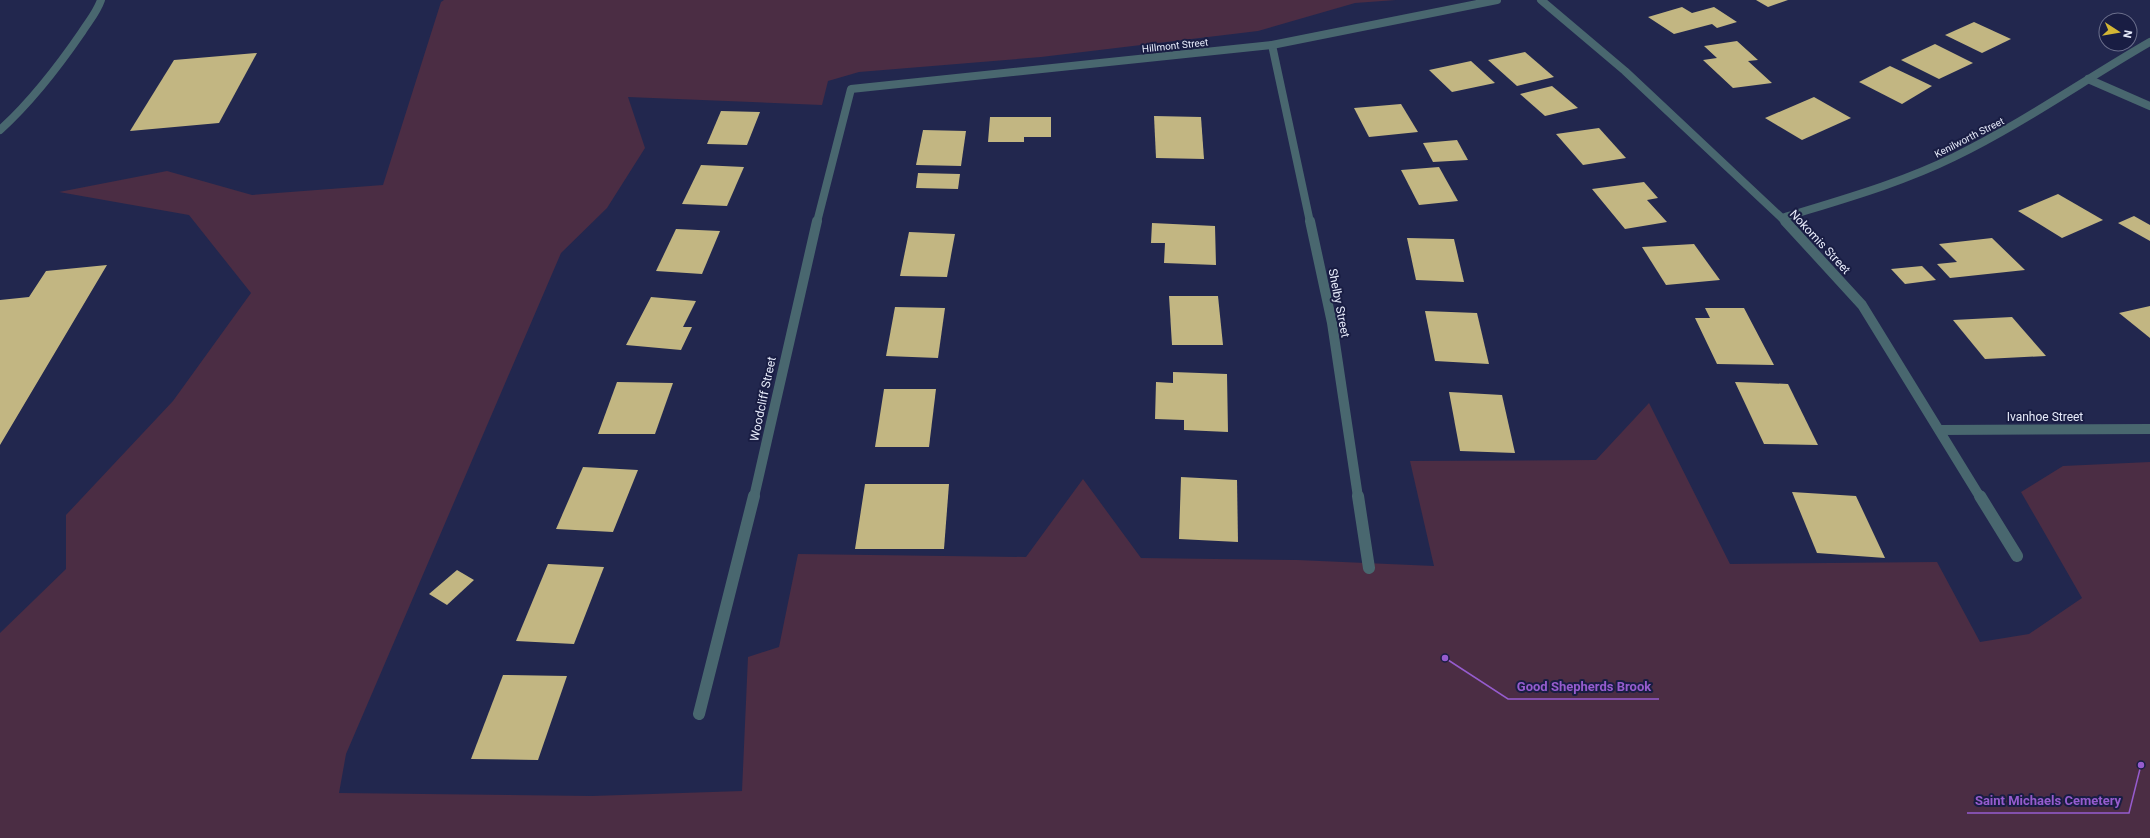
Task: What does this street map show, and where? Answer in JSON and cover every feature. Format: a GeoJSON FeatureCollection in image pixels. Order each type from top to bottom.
{"type":"FeatureCollection","features":[{"type":"Feature","properties":{"kind":"street"},"geometry":{"type":"LineString","coordinates":[[0,130],[23,111],[50,77],[71,49],[101,0]]}},
{"type":"Feature","properties":{"kind":"street","name":"Hillmont Street"},"geometry":{"type":"LineString","coordinates":[[851,89],[1272,46],[1497,0]]}},
{"type":"Feature","properties":{"kind":"street","name":"Nokomis Street"},"geometry":{"type":"LineString","coordinates":[[1541,0],[1625,72],[1782,218],[1862,305],[2017,556]]}},
{"type":"Feature","properties":{"kind":"street","name":"Kenilworth Street"},"geometry":{"type":"LineString","coordinates":[[1782,218],[1893,184],[1953,157],[2013,125],[2088,78],[2150,42]]}},
{"type":"Feature","properties":{"kind":"street","name":"Shelby Street"},"geometry":{"type":"LineString","coordinates":[[1272,46],[1332,323],[1369,568]]}},
{"type":"Feature","properties":{"kind":"street"},"geometry":{"type":"LineString","coordinates":[[2088,78],[2150,106]]}},
{"type":"Feature","properties":{"kind":"street","name":"Woodcliff Street"},"geometry":{"type":"LineString","coordinates":[[699,714],[765,454],[804,271],[851,89]]}},
{"type":"Feature","properties":{"kind":"street","name":"Ivanhoe Street"},"geometry":{"type":"LineString","coordinates":[[1940,430],[2150,429]]}},
{"type":"Feature","properties":{"kind":"shaded area"},"geometry":{"type":"Polygon","coordinates":[[[444,0],[1396,0],[1355,3],[1258,31],[1041,57],[859,72],[828,81],[822,105],[628,97],[645,148],[607,208],[561,253],[346,754],[339,793],[592,796],[742,791],[748,657],[779,647],[798,554],[1026,557],[1083,479],[1141,558],[1297,560],[1434,566],[1410,461],[1596,460],[1649,403],[1730,564],[1937,562],[1980,642],[2029,634],[2082,598],[2021,492],[2063,466],[2150,462],[2150,838],[0,838],[0,633],[66,569],[66,515],[173,401],[251,293],[189,215],[59,192],[167,171],[252,195],[383,185],[441,2],[444,0]]]}},
{"type":"Feature","properties":{"kind":"building"},"geometry":{"type":"Polygon","coordinates":[[[1756,0],[1788,0],[1768,7],[1756,0]]]}},
{"type":"Feature","properties":{"kind":"building"},"geometry":{"type":"Polygon","coordinates":[[[1682,7],[1692,13],[1714,7],[1737,22],[1717,28],[1712,24],[1674,34],[1648,17],[1682,7]]]}},
{"type":"Feature","properties":{"kind":"building"},"geometry":{"type":"Polygon","coordinates":[[[1974,22],[2011,39],[1982,53],[1945,35],[1974,22]]]}},
{"type":"Feature","properties":{"kind":"building"},"geometry":{"type":"Polygon","coordinates":[[[1737,41],[1758,60],[1748,61],[1772,83],[1733,88],[1703,60],[1717,58],[1704,46],[1737,41]]]}},
{"type":"Feature","properties":{"kind":"building"},"geometry":{"type":"Polygon","coordinates":[[[1935,44],[1973,63],[1939,79],[1901,60],[1935,44]]]}},
{"type":"Feature","properties":{"kind":"building"},"geometry":{"type":"Polygon","coordinates":[[[1525,52],[1554,77],[1517,86],[1488,60],[1525,52]]]}},
{"type":"Feature","properties":{"kind":"building"},"geometry":{"type":"Polygon","coordinates":[[[257,53],[219,123],[130,131],[174,60],[257,53]]]}},
{"type":"Feature","properties":{"kind":"building"},"geometry":{"type":"Polygon","coordinates":[[[1471,61],[1495,83],[1452,92],[1429,70],[1471,61]]]}},
{"type":"Feature","properties":{"kind":"building"},"geometry":{"type":"Polygon","coordinates":[[[1890,66],[1932,86],[1902,104],[1859,82],[1890,66]]]}},
{"type":"Feature","properties":{"kind":"building"},"geometry":{"type":"Polygon","coordinates":[[[1552,86],[1578,108],[1545,116],[1520,94],[1552,86]]]}},
{"type":"Feature","properties":{"kind":"building"},"geometry":{"type":"Polygon","coordinates":[[[1814,97],[1851,118],[1802,140],[1765,118],[1814,97]]]}},
{"type":"Feature","properties":{"kind":"building"},"geometry":{"type":"Polygon","coordinates":[[[1401,104],[1418,132],[1369,137],[1354,108],[1401,104]]]}},
{"type":"Feature","properties":{"kind":"building"},"geometry":{"type":"Polygon","coordinates":[[[721,111],[760,112],[747,145],[707,144],[721,111]]]}},
{"type":"Feature","properties":{"kind":"building"},"geometry":{"type":"Polygon","coordinates":[[[1154,116],[1201,117],[1204,159],[1156,158],[1154,116]]]}},
{"type":"Feature","properties":{"kind":"building"},"geometry":{"type":"Polygon","coordinates":[[[990,117],[1051,117],[1051,137],[1024,137],[1024,142],[988,142],[990,117]]]}},
{"type":"Feature","properties":{"kind":"building"},"geometry":{"type":"Polygon","coordinates":[[[1599,128],[1626,158],[1583,165],[1556,134],[1599,128]]]}},
{"type":"Feature","properties":{"kind":"building"},"geometry":{"type":"Polygon","coordinates":[[[923,130],[966,131],[961,166],[916,165],[923,130]]]}},
{"type":"Feature","properties":{"kind":"building"},"geometry":{"type":"Polygon","coordinates":[[[1457,140],[1468,160],[1433,162],[1423,143],[1457,140]]]}},
{"type":"Feature","properties":{"kind":"building"},"geometry":{"type":"Polygon","coordinates":[[[701,165],[744,167],[727,206],[682,204],[701,165]]]}},
{"type":"Feature","properties":{"kind":"building"},"geometry":{"type":"Polygon","coordinates":[[[1439,167],[1458,201],[1419,205],[1401,170],[1439,167]]]}},
{"type":"Feature","properties":{"kind":"building"},"geometry":{"type":"Polygon","coordinates":[[[918,173],[960,174],[958,189],[916,188],[918,173]]]}},
{"type":"Feature","properties":{"kind":"building"},"geometry":{"type":"Polygon","coordinates":[[[1644,182],[1658,198],[1647,200],[1667,222],[1625,229],[1592,189],[1644,182]]]}},
{"type":"Feature","properties":{"kind":"building"},"geometry":{"type":"Polygon","coordinates":[[[2058,194],[2103,220],[2062,238],[2018,211],[2058,194]]]}},
{"type":"Feature","properties":{"kind":"building"},"geometry":{"type":"Polygon","coordinates":[[[2134,216],[2150,225],[2150,241],[2118,223],[2134,216]]]}},
{"type":"Feature","properties":{"kind":"building"},"geometry":{"type":"Polygon","coordinates":[[[1152,223],[1215,226],[1216,265],[1164,263],[1165,243],[1151,243],[1152,223]]]}},
{"type":"Feature","properties":{"kind":"building"},"geometry":{"type":"Polygon","coordinates":[[[676,229],[720,231],[702,274],[656,271],[676,229]]]}},
{"type":"Feature","properties":{"kind":"building"},"geometry":{"type":"Polygon","coordinates":[[[909,232],[955,234],[947,277],[900,276],[909,232]]]}},
{"type":"Feature","properties":{"kind":"building"},"geometry":{"type":"Polygon","coordinates":[[[1407,238],[1454,239],[1464,282],[1416,280],[1407,238]]]}},
{"type":"Feature","properties":{"kind":"building"},"geometry":{"type":"Polygon","coordinates":[[[1992,238],[2025,270],[1950,278],[1937,264],[1957,262],[1939,244],[1992,238]]]}},
{"type":"Feature","properties":{"kind":"building"},"geometry":{"type":"Polygon","coordinates":[[[1694,244],[1720,280],[1666,285],[1642,247],[1694,244]]]}},
{"type":"Feature","properties":{"kind":"building"},"geometry":{"type":"Polygon","coordinates":[[[107,265],[0,445],[0,300],[29,297],[46,271],[107,265]]]}},
{"type":"Feature","properties":{"kind":"building"},"geometry":{"type":"Polygon","coordinates":[[[1922,266],[1936,280],[1905,284],[1891,269],[1922,266]]]}},
{"type":"Feature","properties":{"kind":"building"},"geometry":{"type":"Polygon","coordinates":[[[1169,296],[1218,296],[1223,345],[1172,345],[1169,296]]]}},
{"type":"Feature","properties":{"kind":"building"},"geometry":{"type":"Polygon","coordinates":[[[651,297],[696,301],[683,327],[692,327],[681,350],[626,345],[651,297]]]}},
{"type":"Feature","properties":{"kind":"building"},"geometry":{"type":"Polygon","coordinates":[[[2150,306],[2150,338],[2119,313],[2150,306]]]}},
{"type":"Feature","properties":{"kind":"building"},"geometry":{"type":"Polygon","coordinates":[[[895,307],[945,308],[938,358],[886,356],[895,307]]]}},
{"type":"Feature","properties":{"kind":"building"},"geometry":{"type":"Polygon","coordinates":[[[1705,308],[1744,308],[1774,365],[1717,364],[1695,318],[1710,318],[1705,308]]]}},
{"type":"Feature","properties":{"kind":"building"},"geometry":{"type":"Polygon","coordinates":[[[1425,311],[1477,313],[1489,364],[1435,361],[1425,311]]]}},
{"type":"Feature","properties":{"kind":"building"},"geometry":{"type":"Polygon","coordinates":[[[2012,317],[2046,356],[1985,359],[1953,320],[2012,317]]]}},
{"type":"Feature","properties":{"kind":"building"},"geometry":{"type":"Polygon","coordinates":[[[1173,372],[1227,374],[1228,432],[1184,430],[1184,420],[1155,419],[1156,382],[1173,383],[1173,372]]]}},
{"type":"Feature","properties":{"kind":"building"},"geometry":{"type":"Polygon","coordinates":[[[617,382],[673,383],[655,434],[598,434],[617,382]]]}},
{"type":"Feature","properties":{"kind":"building"},"geometry":{"type":"Polygon","coordinates":[[[1735,382],[1788,384],[1818,445],[1764,444],[1735,382]]]}},
{"type":"Feature","properties":{"kind":"building"},"geometry":{"type":"Polygon","coordinates":[[[884,389],[936,389],[929,447],[875,447],[884,389]]]}},
{"type":"Feature","properties":{"kind":"building"},"geometry":{"type":"Polygon","coordinates":[[[1449,392],[1502,395],[1515,453],[1460,451],[1449,392]]]}},
{"type":"Feature","properties":{"kind":"building"},"geometry":{"type":"Polygon","coordinates":[[[583,467],[638,470],[613,532],[556,529],[583,467]]]}},
{"type":"Feature","properties":{"kind":"building"},"geometry":{"type":"Polygon","coordinates":[[[1181,477],[1237,480],[1238,542],[1179,539],[1181,477]]]}},
{"type":"Feature","properties":{"kind":"building"},"geometry":{"type":"Polygon","coordinates":[[[865,484],[949,484],[944,549],[855,549],[865,484]]]}},
{"type":"Feature","properties":{"kind":"building"},"geometry":{"type":"Polygon","coordinates":[[[1792,492],[1856,496],[1885,558],[1817,553],[1792,492]]]}},
{"type":"Feature","properties":{"kind":"building"},"geometry":{"type":"Polygon","coordinates":[[[548,564],[604,567],[574,644],[516,641],[548,564]]]}},
{"type":"Feature","properties":{"kind":"building"},"geometry":{"type":"Polygon","coordinates":[[[457,570],[474,580],[447,605],[429,594],[457,570]]]}},
{"type":"Feature","properties":{"kind":"building"},"geometry":{"type":"Polygon","coordinates":[[[503,675],[567,676],[538,760],[471,759],[503,675]]]}},
{"type":"Feature","properties":{"kind":"place","name":"Good Shepherds Brook"},"geometry":{"type":"Point","coordinates":[1445,658]}},
{"type":"Feature","properties":{"kind":"place","name":"Saint Michaels Cemetery"},"geometry":{"type":"Point","coordinates":[2141,765]}}]}
